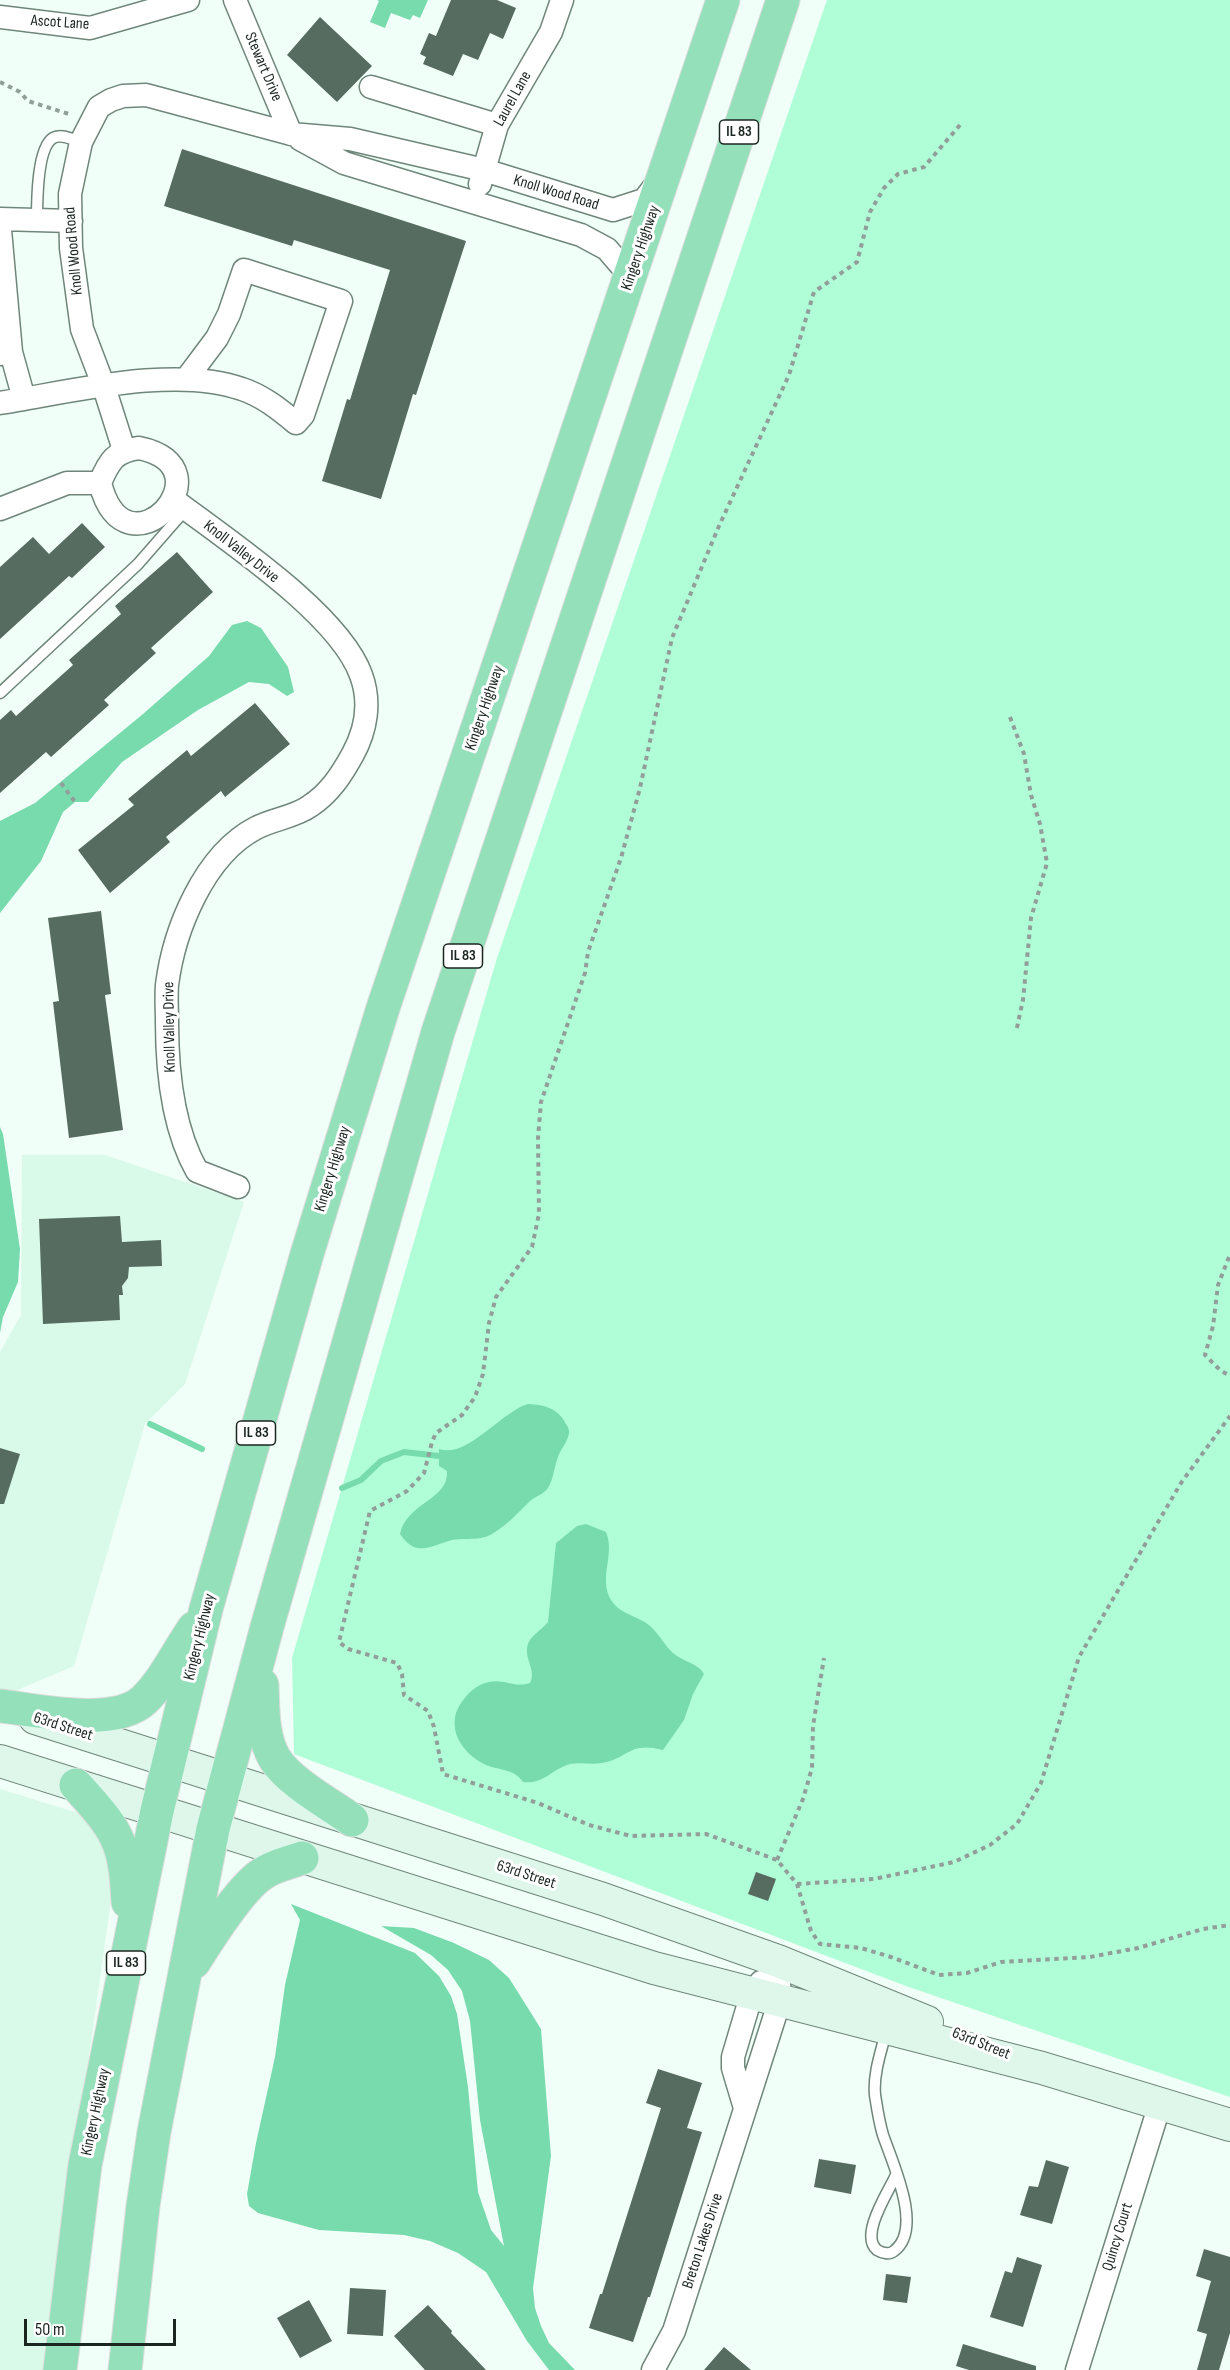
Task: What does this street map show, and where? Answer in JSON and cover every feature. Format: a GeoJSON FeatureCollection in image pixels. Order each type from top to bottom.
{"type":"FeatureCollection","features":[{"type":"Feature","properties":{"kind":"highway","name":"Kingery Highway"},"geometry":{"type":"LineString","coordinates":[[60,2370],[85,2165],[157,1811],[206,1609],[307,1254],[382,1008],[723,0]]}},
{"type":"Feature","properties":{"kind":"highway","name":"IL 83"},"geometry":{"type":"LineString","coordinates":[[125,2370],[146,2184],[213,1829],[260,1657],[438,1032],[783,0]]}},
{"type":"Feature","properties":{"kind":"highway"},"geometry":{"type":"LineString","coordinates":[[0,1707],[97,1715],[126,1710],[143,1701],[156,1686],[206,1609]]}},
{"type":"Feature","properties":{"kind":"highway"},"geometry":{"type":"LineString","coordinates":[[260,1657],[264,1728],[275,1759],[301,1785],[352,1820]]}},
{"type":"Feature","properties":{"kind":"highway"},"geometry":{"type":"LineString","coordinates":[[76,1785],[102,1813],[120,1844],[126,1867],[130,1947]]}},
{"type":"Feature","properties":{"kind":"highway"},"geometry":{"type":"LineString","coordinates":[[186,1973],[218,1925],[256,1880],[265,1872],[302,1858]]}},
{"type":"Feature","properties":{"kind":"street","name":"Ascot Lane"},"geometry":{"type":"LineString","coordinates":[[0,17],[90,28],[188,0]]}},
{"type":"Feature","properties":{"kind":"street","name":"Stewart Drive"},"geometry":{"type":"LineString","coordinates":[[235,0],[291,134]]}},
{"type":"Feature","properties":{"kind":"street","name":"Laurel Lane"},"geometry":{"type":"LineString","coordinates":[[474,202],[497,125],[551,32],[562,0]]}},
{"type":"Feature","properties":{"kind":"street"},"geometry":{"type":"LineString","coordinates":[[371,87],[497,125]]}},
{"type":"Feature","properties":{"kind":"street","name":"Knoll Wood Road"},"geometry":{"type":"LineString","coordinates":[[124,450],[82,329],[71,248],[70,194],[81,142],[99,107],[111,100],[123,96],[146,95],[291,134],[350,139],[484,170],[613,210],[644,200],[666,171]]}},
{"type":"Feature","properties":{"kind":"street","name":"Knoll Wood Road"},"geometry":{"type":"LineString","coordinates":[[291,134],[344,163],[581,235],[607,249],[631,277]]}},
{"type":"Feature","properties":{"kind":"street"},"geometry":{"type":"LineString","coordinates":[[0,219],[70,221]]}},
{"type":"Feature","properties":{"kind":"street"},"geometry":{"type":"LineString","coordinates":[[0,230],[6,353],[24,399]]}},
{"type":"Feature","properties":{"kind":"street"},"geometry":{"type":"LineString","coordinates":[[0,403],[152,380],[188,378],[241,389],[268,401],[296,423],[303,415],[341,301],[244,270],[218,338],[188,378]]}},
{"type":"Feature","properties":{"kind":"street"},"geometry":{"type":"LineString","coordinates":[[139,448],[153,451],[166,459],[174,471],[180,505],[154,520],[140,523],[125,520],[113,512],[105,500],[100,483],[112,459],[124,450],[139,448]]}},
{"type":"Feature","properties":{"kind":"street"},"geometry":{"type":"LineString","coordinates":[[0,509],[67,483],[100,483]]}},
{"type":"Feature","properties":{"kind":"street","name":"Knoll Valley Drive"},"geometry":{"type":"LineString","coordinates":[[180,505],[299,596],[342,642],[362,676],[368,714],[357,747],[337,782],[310,807],[254,829],[221,855],[195,894],[178,937],[167,986],[167,1036],[172,1100],[188,1155],[197,1171],[238,1187]]}},
{"type":"Feature","properties":{"kind":"street","name":"63rd Street"},"geometry":{"type":"LineString","coordinates":[[0,1707],[603,1899],[778,1961],[1042,2068]]}},
{"type":"Feature","properties":{"kind":"street","name":"63rd Street"},"geometry":{"type":"LineString","coordinates":[[0,1761],[654,1968],[1042,2068],[1230,2125]]}},
{"type":"Feature","properties":{"kind":"street"},"geometry":{"type":"LineString","coordinates":[[766,1997],[778,1961]]}},
{"type":"Feature","properties":{"kind":"street","name":"Breton Lakes Drive"},"geometry":{"type":"LineString","coordinates":[[653,2370],[674,2331],[745,2108],[733,2068],[733,2057],[766,1997]]}},
{"type":"Feature","properties":{"kind":"street","name":"Quincy Court"},"geometry":{"type":"LineString","coordinates":[[1077,2370],[1160,2104]]}},
{"type":"Feature","properties":{"kind":"lane"},"geometry":{"type":"LineString","coordinates":[[37,220],[38,184],[46,146],[54,138],[62,136],[81,142]]}},
{"type":"Feature","properties":{"kind":"lane"},"geometry":{"type":"LineString","coordinates":[[0,693],[138,564],[180,505]]}},
{"type":"Feature","properties":{"kind":"lane"},"geometry":{"type":"LineString","coordinates":[[887,2029],[875,2090],[882,2132],[904,2193],[907,2212],[906,2229],[894,2251],[887,2254],[879,2251],[873,2245],[871,2232],[876,2216],[896,2175]]}},
{"type":"Feature","properties":{"kind":"path"},"geometry":{"type":"LineString","coordinates":[[0,82],[20,92],[28,101],[91,121]]}},
{"type":"Feature","properties":{"kind":"path"},"geometry":{"type":"LineString","coordinates":[[960,125],[924,167],[898,174],[884,188],[870,212],[857,262],[814,292],[789,375],[719,526],[672,638],[640,788],[621,858],[588,952],[585,973],[541,1102],[538,1138],[539,1214],[532,1247],[496,1297],[489,1323],[483,1374],[475,1396],[462,1415],[436,1433],[424,1473],[407,1491],[370,1511],[339,1642],[348,1648],[397,1664],[402,1674],[404,1695],[428,1711],[434,1727],[443,1774],[537,1803],[589,1825],[631,1836],[705,1834],[777,1860],[797,1884],[811,1931],[819,1944],[861,1948],[939,1975],[967,1973],[1001,1962],[1090,1957],[1138,1948],[1203,1929],[1230,1925]]}},
{"type":"Feature","properties":{"kind":"path"},"geometry":{"type":"LineString","coordinates":[[1010,717],[1024,753],[1047,863],[1031,918],[1023,1000],[1016,1032]]}},
{"type":"Feature","properties":{"kind":"path"},"geometry":{"type":"LineString","coordinates":[[61,783],[75,802]]}},
{"type":"Feature","properties":{"kind":"path"},"geometry":{"type":"LineString","coordinates":[[1229,1257],[1218,1285],[1213,1326],[1205,1354],[1220,1370],[1230,1376]]}},
{"type":"Feature","properties":{"kind":"path"},"geometry":{"type":"LineString","coordinates":[[797,1884],[874,1879],[954,1862],[990,1845],[1017,1824],[1041,1783],[1079,1657],[1180,1483],[1230,1416]]}},
{"type":"Feature","properties":{"kind":"path"},"geometry":{"type":"LineString","coordinates":[[777,1860],[804,1799],[812,1768],[813,1726],[824,1658]]}},
{"type":"Feature","properties":{"kind":"shaded area"},"geometry":{"type":"Polygon","coordinates":[[[377,0],[428,0],[420,18],[413,15],[410,20],[391,13],[385,28],[370,22],[379,1],[377,0]]]}},
{"type":"Feature","properties":{"kind":"shaded area"},"geometry":{"type":"Polygon","coordinates":[[[827,0],[1230,0],[1230,2097],[906,1986],[294,1754],[292,1658],[497,958],[827,0]]]}},
{"type":"Feature","properties":{"kind":"shaded area"},"geometry":{"type":"Polygon","coordinates":[[[247,621],[261,628],[288,667],[294,692],[287,696],[269,684],[249,682],[198,710],[122,762],[88,802],[75,802],[63,812],[41,861],[0,913],[0,821],[35,803],[209,656],[232,625],[247,621]]]}},
{"type":"Feature","properties":{"kind":"shaded area"},"geometry":{"type":"Polygon","coordinates":[[[0,1127],[3,1134],[20,1249],[18,1282],[3,1317],[0,1333],[0,1127]]]}},
{"type":"Feature","properties":{"kind":"shaded area"},"geometry":{"type":"Polygon","coordinates":[[[22,1155],[105,1155],[244,1202],[185,1384],[145,1424],[74,1666],[10,1693],[0,1690],[0,1352],[21,1315],[22,1155]]]}},
{"type":"Feature","properties":{"kind":"shaded area"},"geometry":{"type":"Polygon","coordinates":[[[528,1404],[540,1405],[555,1411],[569,1430],[548,1488],[530,1501],[503,1527],[487,1536],[477,1539],[452,1540],[424,1548],[412,1546],[406,1541],[400,1534],[410,1515],[435,1496],[446,1481],[447,1471],[439,1466],[439,1449],[450,1450],[473,1441],[507,1415],[528,1404]]]}},
{"type":"Feature","properties":{"kind":"shaded area"},"geometry":{"type":"Polygon","coordinates":[[[586,1524],[606,1532],[609,1548],[606,1580],[612,1602],[649,1625],[673,1653],[695,1665],[704,1674],[693,1694],[684,1720],[663,1750],[636,1749],[611,1761],[598,1764],[570,1764],[542,1779],[523,1782],[514,1774],[475,1759],[464,1748],[455,1728],[456,1713],[465,1697],[480,1685],[494,1681],[530,1683],[532,1673],[527,1649],[532,1638],[548,1622],[556,1543],[577,1526],[586,1524]]]}},
{"type":"Feature","properties":{"kind":"shaded area"},"geometry":{"type":"Polygon","coordinates":[[[0,1789],[78,1813],[100,1832],[113,1861],[110,1907],[45,2370],[0,2370],[0,1789]]]}},
{"type":"Feature","properties":{"kind":"shaded area"},"geometry":{"type":"Polygon","coordinates":[[[291,1904],[415,1953],[439,1976],[451,1996],[457,2014],[468,2087],[478,2192],[491,2230],[504,2246],[480,2120],[470,2021],[462,1991],[448,1970],[431,1955],[381,1926],[414,1928],[454,1943],[489,1960],[509,1978],[541,2029],[551,2156],[533,2288],[535,2308],[549,2343],[575,2370],[549,2370],[527,2341],[486,2272],[458,2253],[430,2241],[404,2235],[319,2230],[258,2213],[249,2206],[247,2194],[256,2143],[275,2057],[285,1985],[300,1920],[291,1904]]]}},
{"type":"Feature","properties":{"kind":"building"},"geometry":{"type":"Polygon","coordinates":[[[451,0],[497,0],[516,8],[503,39],[490,33],[478,60],[463,54],[453,76],[423,64],[426,57],[420,54],[429,33],[436,36],[451,0]]]}},
{"type":"Feature","properties":{"kind":"building"},"geometry":{"type":"Polygon","coordinates":[[[320,17],[372,66],[337,102],[287,55],[320,17]]]}},
{"type":"Feature","properties":{"kind":"building"},"geometry":{"type":"Polygon","coordinates":[[[182,149],[466,241],[416,395],[413,394],[381,499],[322,481],[347,399],[350,400],[390,270],[294,240],[292,246],[164,206],[182,149]]]}},
{"type":"Feature","properties":{"kind":"building"},"geometry":{"type":"Polygon","coordinates":[[[82,523],[105,547],[72,578],[69,576],[0,639],[0,567],[33,537],[49,554],[82,523]]]}},
{"type":"Feature","properties":{"kind":"building"},"geometry":{"type":"Polygon","coordinates":[[[177,552],[213,592],[151,648],[156,653],[104,700],[109,705],[51,757],[46,752],[0,793],[0,720],[11,710],[16,716],[73,665],[69,660],[121,614],[115,606],[177,552]]]}},
{"type":"Feature","properties":{"kind":"building"},"geometry":{"type":"Polygon","coordinates":[[[255,703],[290,744],[225,797],[221,791],[166,837],[170,842],[110,893],[78,850],[134,805],[128,799],[187,750],[191,756],[255,703]]]}},
{"type":"Feature","properties":{"kind":"building"},"geometry":{"type":"Polygon","coordinates":[[[101,911],[111,994],[105,995],[123,1130],[69,1138],[53,1002],[59,1001],[48,918],[101,911]]]}},
{"type":"Feature","properties":{"kind":"building"},"geometry":{"type":"Polygon","coordinates":[[[120,1216],[122,1242],[161,1240],[162,1266],[129,1267],[128,1278],[122,1286],[123,1295],[119,1295],[120,1320],[43,1324],[39,1219],[120,1216]]]}},
{"type":"Feature","properties":{"kind":"building"},"geometry":{"type":"Polygon","coordinates":[[[0,1448],[20,1454],[4,1504],[0,1504],[0,1448]]]}},
{"type":"Feature","properties":{"kind":"building"},"geometry":{"type":"Polygon","coordinates":[[[756,1872],[776,1879],[768,1901],[748,1894],[756,1872]]]}},
{"type":"Feature","properties":{"kind":"building"},"geometry":{"type":"Polygon","coordinates":[[[658,2069],[702,2083],[687,2128],[702,2132],[650,2297],[648,2297],[633,2342],[589,2328],[661,2108],[646,2103],[658,2069]]]}},
{"type":"Feature","properties":{"kind":"building"},"geometry":{"type":"Polygon","coordinates":[[[819,2159],[856,2165],[851,2194],[814,2187],[819,2159]]]}},
{"type":"Feature","properties":{"kind":"building"},"geometry":{"type":"Polygon","coordinates":[[[1046,2160],[1069,2167],[1052,2224],[1020,2215],[1029,2186],[1038,2187],[1046,2160]]]}},
{"type":"Feature","properties":{"kind":"building"},"geometry":{"type":"Polygon","coordinates":[[[1204,2249],[1230,2257],[1230,2333],[1219,2370],[1197,2370],[1207,2334],[1197,2331],[1211,2281],[1196,2276],[1204,2249]]]}},
{"type":"Feature","properties":{"kind":"building"},"geometry":{"type":"Polygon","coordinates":[[[1017,2257],[1042,2265],[1023,2327],[990,2317],[1005,2271],[1012,2273],[1017,2257]]]}},
{"type":"Feature","properties":{"kind":"building"},"geometry":{"type":"Polygon","coordinates":[[[886,2274],[911,2277],[907,2303],[883,2300],[886,2274]]]}},
{"type":"Feature","properties":{"kind":"building"},"geometry":{"type":"Polygon","coordinates":[[[350,2288],[386,2290],[383,2336],[347,2334],[350,2288]]]}},
{"type":"Feature","properties":{"kind":"building"},"geometry":{"type":"Polygon","coordinates":[[[309,2300],[332,2341],[300,2358],[277,2318],[309,2300]]]}},
{"type":"Feature","properties":{"kind":"building"},"geometry":{"type":"Polygon","coordinates":[[[428,2305],[486,2370],[425,2370],[394,2336],[428,2305]]]}},
{"type":"Feature","properties":{"kind":"building"},"geometry":{"type":"Polygon","coordinates":[[[963,2344],[1036,2366],[1036,2370],[969,2370],[956,2366],[963,2344]]]}},
{"type":"Feature","properties":{"kind":"building"},"geometry":{"type":"Polygon","coordinates":[[[724,2347],[751,2370],[704,2370],[724,2347]]]}},
{"type":"Feature","properties":{"kind":"waterway"},"geometry":{"type":"LineString","coordinates":[[150,1424],[202,1449]]}},
{"type":"Feature","properties":{"kind":"waterway"},"geometry":{"type":"LineString","coordinates":[[342,1488],[361,1480],[381,1461],[404,1452],[439,1456]]}}]}
